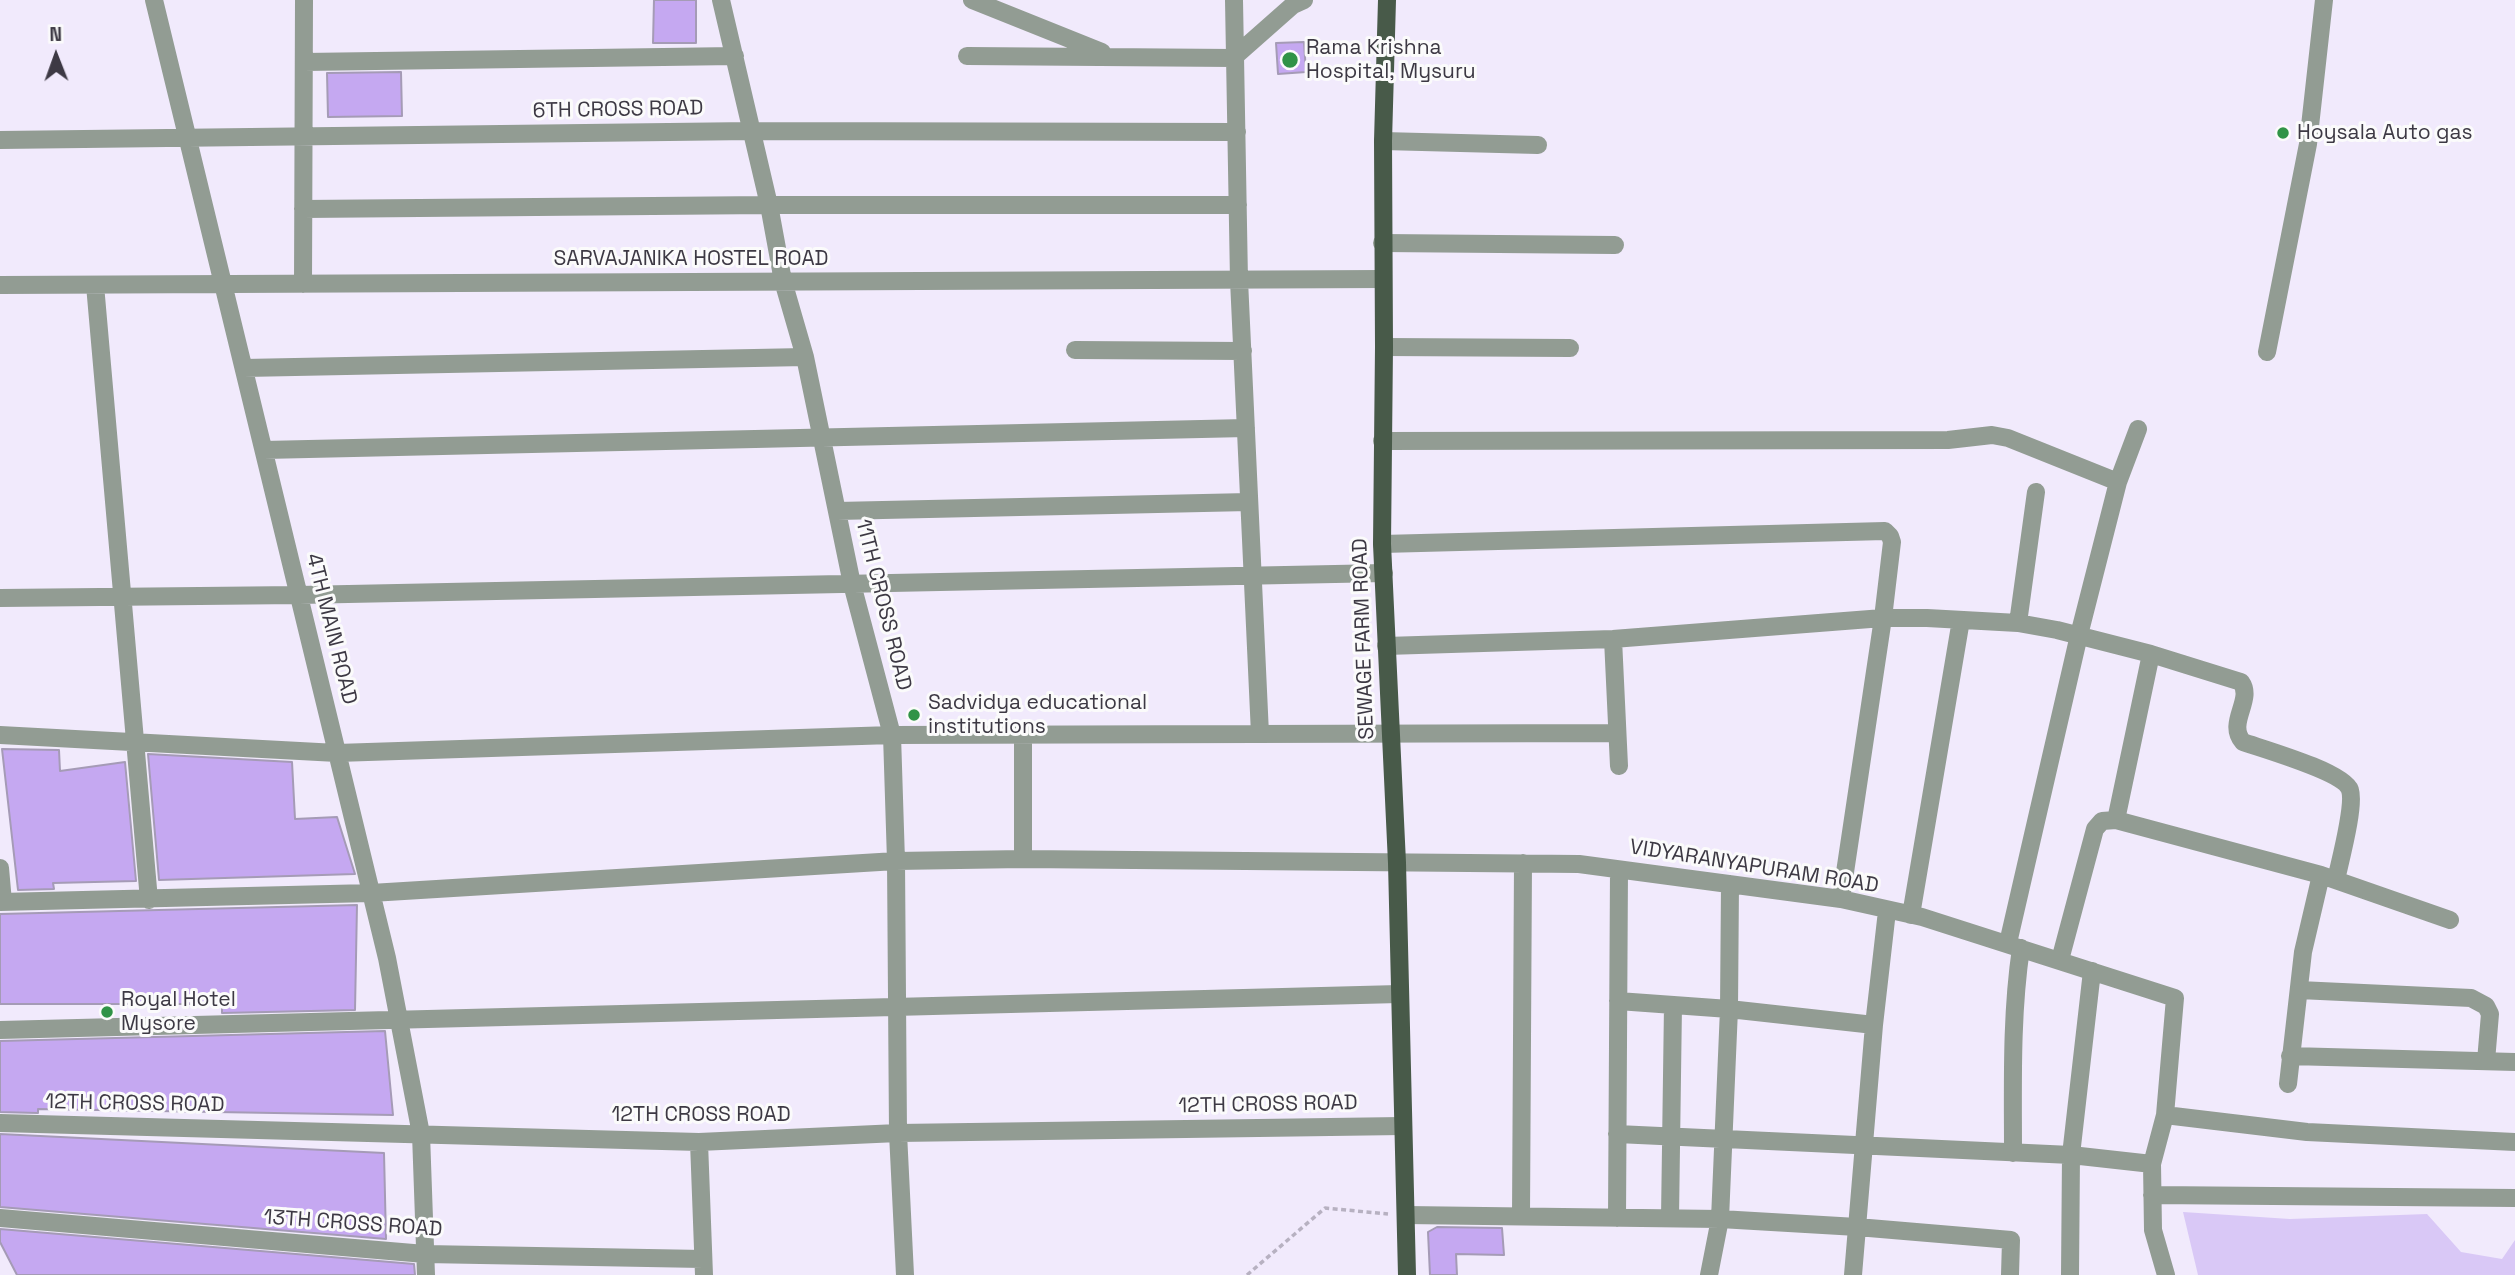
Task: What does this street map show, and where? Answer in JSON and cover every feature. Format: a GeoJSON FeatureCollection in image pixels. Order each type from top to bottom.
{"type":"FeatureCollection","features":[{"type":"Feature","properties":{"kind":"main road","name":"SEWAGE FARM ROAD"},"geometry":{"type":"LineString","coordinates":[[1387,0],[1382,243],[1382,544],[1397,863],[1407,1275]]}},
{"type":"Feature","properties":{"kind":"street","name":"4TH MAIN ROAD"},"geometry":{"type":"LineString","coordinates":[[154,0],[371,893],[399,1020],[421,1134],[426,1275]]}},
{"type":"Feature","properties":{"kind":"street"},"geometry":{"type":"LineString","coordinates":[[303,284],[304,0]]}},
{"type":"Feature","properties":{"kind":"street","name":"11TH CROSS ROAD"},"geometry":{"type":"LineString","coordinates":[[721,0],[769,205],[783,282],[804,357],[852,584],[892,735],[896,861],[898,1133],[905,1275]]}},
{"type":"Feature","properties":{"kind":"street"},"geometry":{"type":"LineString","coordinates":[[972,0],[1114,56]]}},
{"type":"Feature","properties":{"kind":"street"},"geometry":{"type":"LineString","coordinates":[[1234,0],[1239,280],[1260,734]]}},
{"type":"Feature","properties":{"kind":"street"},"geometry":{"type":"LineString","coordinates":[[967,56],[1233,58],[1293,5],[1304,0]]}},
{"type":"Feature","properties":{"kind":"street"},"geometry":{"type":"LineString","coordinates":[[2267,352],[2308,144],[2324,0]]}},
{"type":"Feature","properties":{"kind":"street"},"geometry":{"type":"LineString","coordinates":[[304,62],[735,56]]}},
{"type":"Feature","properties":{"kind":"street","name":"6TH CROSS ROAD"},"geometry":{"type":"LineString","coordinates":[[0,140],[752,131],[1237,132]]}},
{"type":"Feature","properties":{"kind":"street"},"geometry":{"type":"LineString","coordinates":[[1383,141],[1538,145]]}},
{"type":"Feature","properties":{"kind":"street"},"geometry":{"type":"LineString","coordinates":[[303,209],[1238,205]]}},
{"type":"Feature","properties":{"kind":"street"},"geometry":{"type":"LineString","coordinates":[[1382,243],[1615,245]]}},
{"type":"Feature","properties":{"kind":"street","name":"SARVAJANIKA HOSTEL ROAD"},"geometry":{"type":"LineString","coordinates":[[0,285],[1382,279]]}},
{"type":"Feature","properties":{"kind":"street"},"geometry":{"type":"LineString","coordinates":[[95,285],[149,900]]}},
{"type":"Feature","properties":{"kind":"street"},"geometry":{"type":"LineString","coordinates":[[1384,347],[1570,348]]}},
{"type":"Feature","properties":{"kind":"street"},"geometry":{"type":"LineString","coordinates":[[1075,350],[1243,351]]}},
{"type":"Feature","properties":{"kind":"street"},"geometry":{"type":"LineString","coordinates":[[244,368],[804,357]]}},
{"type":"Feature","properties":{"kind":"street"},"geometry":{"type":"LineString","coordinates":[[264,450],[1246,428]]}},
{"type":"Feature","properties":{"kind":"street"},"geometry":{"type":"LineString","coordinates":[[2013,1153],[2016,980],[2014,945],[2079,635],[2118,482],[2138,429]]}},
{"type":"Feature","properties":{"kind":"street"},"geometry":{"type":"LineString","coordinates":[[1382,441],[1948,440],[1992,435],[2008,438],[2118,482]]}},
{"type":"Feature","properties":{"kind":"street"},"geometry":{"type":"LineString","coordinates":[[2018,623],[2036,492]]}},
{"type":"Feature","properties":{"kind":"street"},"geometry":{"type":"LineString","coordinates":[[837,511],[1249,502]]}},
{"type":"Feature","properties":{"kind":"street"},"geometry":{"type":"LineString","coordinates":[[1382,544],[1885,531],[1892,542],[1883,618],[1841,899]]}},
{"type":"Feature","properties":{"kind":"street"},"geometry":{"type":"LineString","coordinates":[[0,598],[299,595],[1384,573]]}},
{"type":"Feature","properties":{"kind":"street"},"geometry":{"type":"LineString","coordinates":[[1387,646],[1613,639],[1883,618],[1961,620],[2018,623],[2079,635],[2241,682],[2245,686],[2245,692],[2236,727],[2238,737],[2243,742],[2338,776],[2350,790],[2351,803],[2304,953],[2288,1084]]}},
{"type":"Feature","properties":{"kind":"street"},"geometry":{"type":"LineString","coordinates":[[1911,915],[1961,620]]}},
{"type":"Feature","properties":{"kind":"street"},"geometry":{"type":"LineString","coordinates":[[1613,639],[1619,766]]}},
{"type":"Feature","properties":{"kind":"street"},"geometry":{"type":"LineString","coordinates":[[2116,820],[2151,654]]}},
{"type":"Feature","properties":{"kind":"street"},"geometry":{"type":"LineString","coordinates":[[0,735],[337,753],[892,735],[1617,733]]}},
{"type":"Feature","properties":{"kind":"street"},"geometry":{"type":"LineString","coordinates":[[1023,734],[1023,859]]}},
{"type":"Feature","properties":{"kind":"street"},"geometry":{"type":"LineString","coordinates":[[2060,960],[2095,828],[2102,821],[2116,820],[2329,877],[2450,920]]}},
{"type":"Feature","properties":{"kind":"street","name":"VIDYARANYAPURAM ROAD"},"geometry":{"type":"LineString","coordinates":[[1,902],[371,893],[896,861],[1023,859],[1580,864],[1841,899],[1911,915],[2014,945],[2175,998],[2165,1115]]}},
{"type":"Feature","properties":{"kind":"street"},"geometry":{"type":"LineString","coordinates":[[1521,1216],[1523,863]]}},
{"type":"Feature","properties":{"kind":"street"},"geometry":{"type":"LineString","coordinates":[[0,868],[1,902]]}},
{"type":"Feature","properties":{"kind":"street"},"geometry":{"type":"LineString","coordinates":[[1617,1218],[1619,870]]}},
{"type":"Feature","properties":{"kind":"street"},"geometry":{"type":"LineString","coordinates":[[1709,1275],[1720,1219],[1729,1009],[1730,884]]}},
{"type":"Feature","properties":{"kind":"street"},"geometry":{"type":"LineString","coordinates":[[1853,1275],[1886,911]]}},
{"type":"Feature","properties":{"kind":"street"},"geometry":{"type":"LineString","coordinates":[[2070,1275],[2071,1156],[2092,971]]}},
{"type":"Feature","properties":{"kind":"street"},"geometry":{"type":"LineString","coordinates":[[2299,990],[2471,998],[2486,1006],[2490,1014],[2486,1061]]}},
{"type":"Feature","properties":{"kind":"street"},"geometry":{"type":"LineString","coordinates":[[0,1030],[1399,994]]}},
{"type":"Feature","properties":{"kind":"street"},"geometry":{"type":"LineString","coordinates":[[1618,1001],[1729,1009],[1874,1025]]}},
{"type":"Feature","properties":{"kind":"street"},"geometry":{"type":"LineString","coordinates":[[1670,1218],[1674,1005]]}},
{"type":"Feature","properties":{"kind":"street"},"geometry":{"type":"LineString","coordinates":[[2290,1056],[2515,1062]]}},
{"type":"Feature","properties":{"kind":"street"},"geometry":{"type":"LineString","coordinates":[[2166,1275],[2153,1230],[2152,1195],[2152,1164],[2165,1115],[2307,1132],[2515,1142]]}},
{"type":"Feature","properties":{"kind":"street","name":"12TH CROSS ROAD"},"geometry":{"type":"LineString","coordinates":[[0,1123],[699,1142],[898,1133],[1402,1126]]}},
{"type":"Feature","properties":{"kind":"street"},"geometry":{"type":"LineString","coordinates":[[1617,1134],[2071,1156],[2152,1164]]}},
{"type":"Feature","properties":{"kind":"street"},"geometry":{"type":"LineString","coordinates":[[699,1142],[704,1267]]}},
{"type":"Feature","properties":{"kind":"street"},"geometry":{"type":"LineString","coordinates":[[2152,1195],[2515,1198]]}},
{"type":"Feature","properties":{"kind":"street"},"geometry":{"type":"LineString","coordinates":[[1406,1215],[1720,1219],[2011,1240],[2010,1275]]}},
{"type":"Feature","properties":{"kind":"street","name":"13TH CROSS ROAD"},"geometry":{"type":"LineString","coordinates":[[0,1218],[425,1254],[704,1267]]}},
{"type":"Feature","properties":{"kind":"path"},"geometry":{"type":"LineString","coordinates":[[1247,1275],[1325,1208],[1406,1215]]}},
{"type":"Feature","properties":{"kind":"shaded area"},"geometry":{"type":"Polygon","coordinates":[[[2183,1212],[2290,1219],[2427,1214],[2461,1252],[2502,1259],[2515,1240],[2515,1275],[2198,1275],[2183,1212]]]}},
{"type":"Feature","properties":{"kind":"building"},"geometry":{"type":"Polygon","coordinates":[[[654,0],[696,0],[696,43],[653,43],[654,0]]]}},
{"type":"Feature","properties":{"kind":"building"},"geometry":{"type":"Polygon","coordinates":[[[1304,42],[1306,72],[1278,74],[1276,43],[1304,42]]]}},
{"type":"Feature","properties":{"kind":"building"},"geometry":{"type":"Polygon","coordinates":[[[401,72],[402,116],[328,117],[327,73],[401,72]]]}},
{"type":"Feature","properties":{"kind":"building"},"geometry":{"type":"Polygon","coordinates":[[[2,749],[59,750],[60,771],[125,762],[136,881],[53,883],[54,889],[18,890],[2,749]]]}},
{"type":"Feature","properties":{"kind":"building"},"geometry":{"type":"Polygon","coordinates":[[[148,754],[292,762],[295,819],[337,817],[355,874],[159,880],[148,754]]]}},
{"type":"Feature","properties":{"kind":"building"},"geometry":{"type":"Polygon","coordinates":[[[357,905],[355,1010],[222,1013],[222,1004],[0,1004],[0,914],[357,905]]]}},
{"type":"Feature","properties":{"kind":"building"},"geometry":{"type":"Polygon","coordinates":[[[385,1031],[393,1115],[38,1109],[38,1113],[0,1112],[0,1041],[385,1031]]]}},
{"type":"Feature","properties":{"kind":"building"},"geometry":{"type":"Polygon","coordinates":[[[0,1134],[384,1153],[386,1239],[0,1207],[0,1134]]]}},
{"type":"Feature","properties":{"kind":"building"},"geometry":{"type":"Polygon","coordinates":[[[1437,1227],[1502,1228],[1504,1255],[1456,1254],[1457,1275],[1430,1275],[1428,1232],[1437,1227]]]}},
{"type":"Feature","properties":{"kind":"building"},"geometry":{"type":"Polygon","coordinates":[[[0,1229],[414,1264],[415,1275],[17,1275],[0,1242],[0,1229]]]}},
{"type":"Feature","properties":{"kind":"place","name":"Rama Krishna Hospital, Mysuru"},"geometry":{"type":"Point","coordinates":[1290,60]}},
{"type":"Feature","properties":{"kind":"place","name":"Hoysala Auto gas"},"geometry":{"type":"Point","coordinates":[2283,133]}},
{"type":"Feature","properties":{"kind":"place","name":"Sadvidya educational institutions"},"geometry":{"type":"Point","coordinates":[914,715]}},
{"type":"Feature","properties":{"kind":"place","name":"Royal Hotel Mysore"},"geometry":{"type":"Point","coordinates":[107,1012]}}]}
